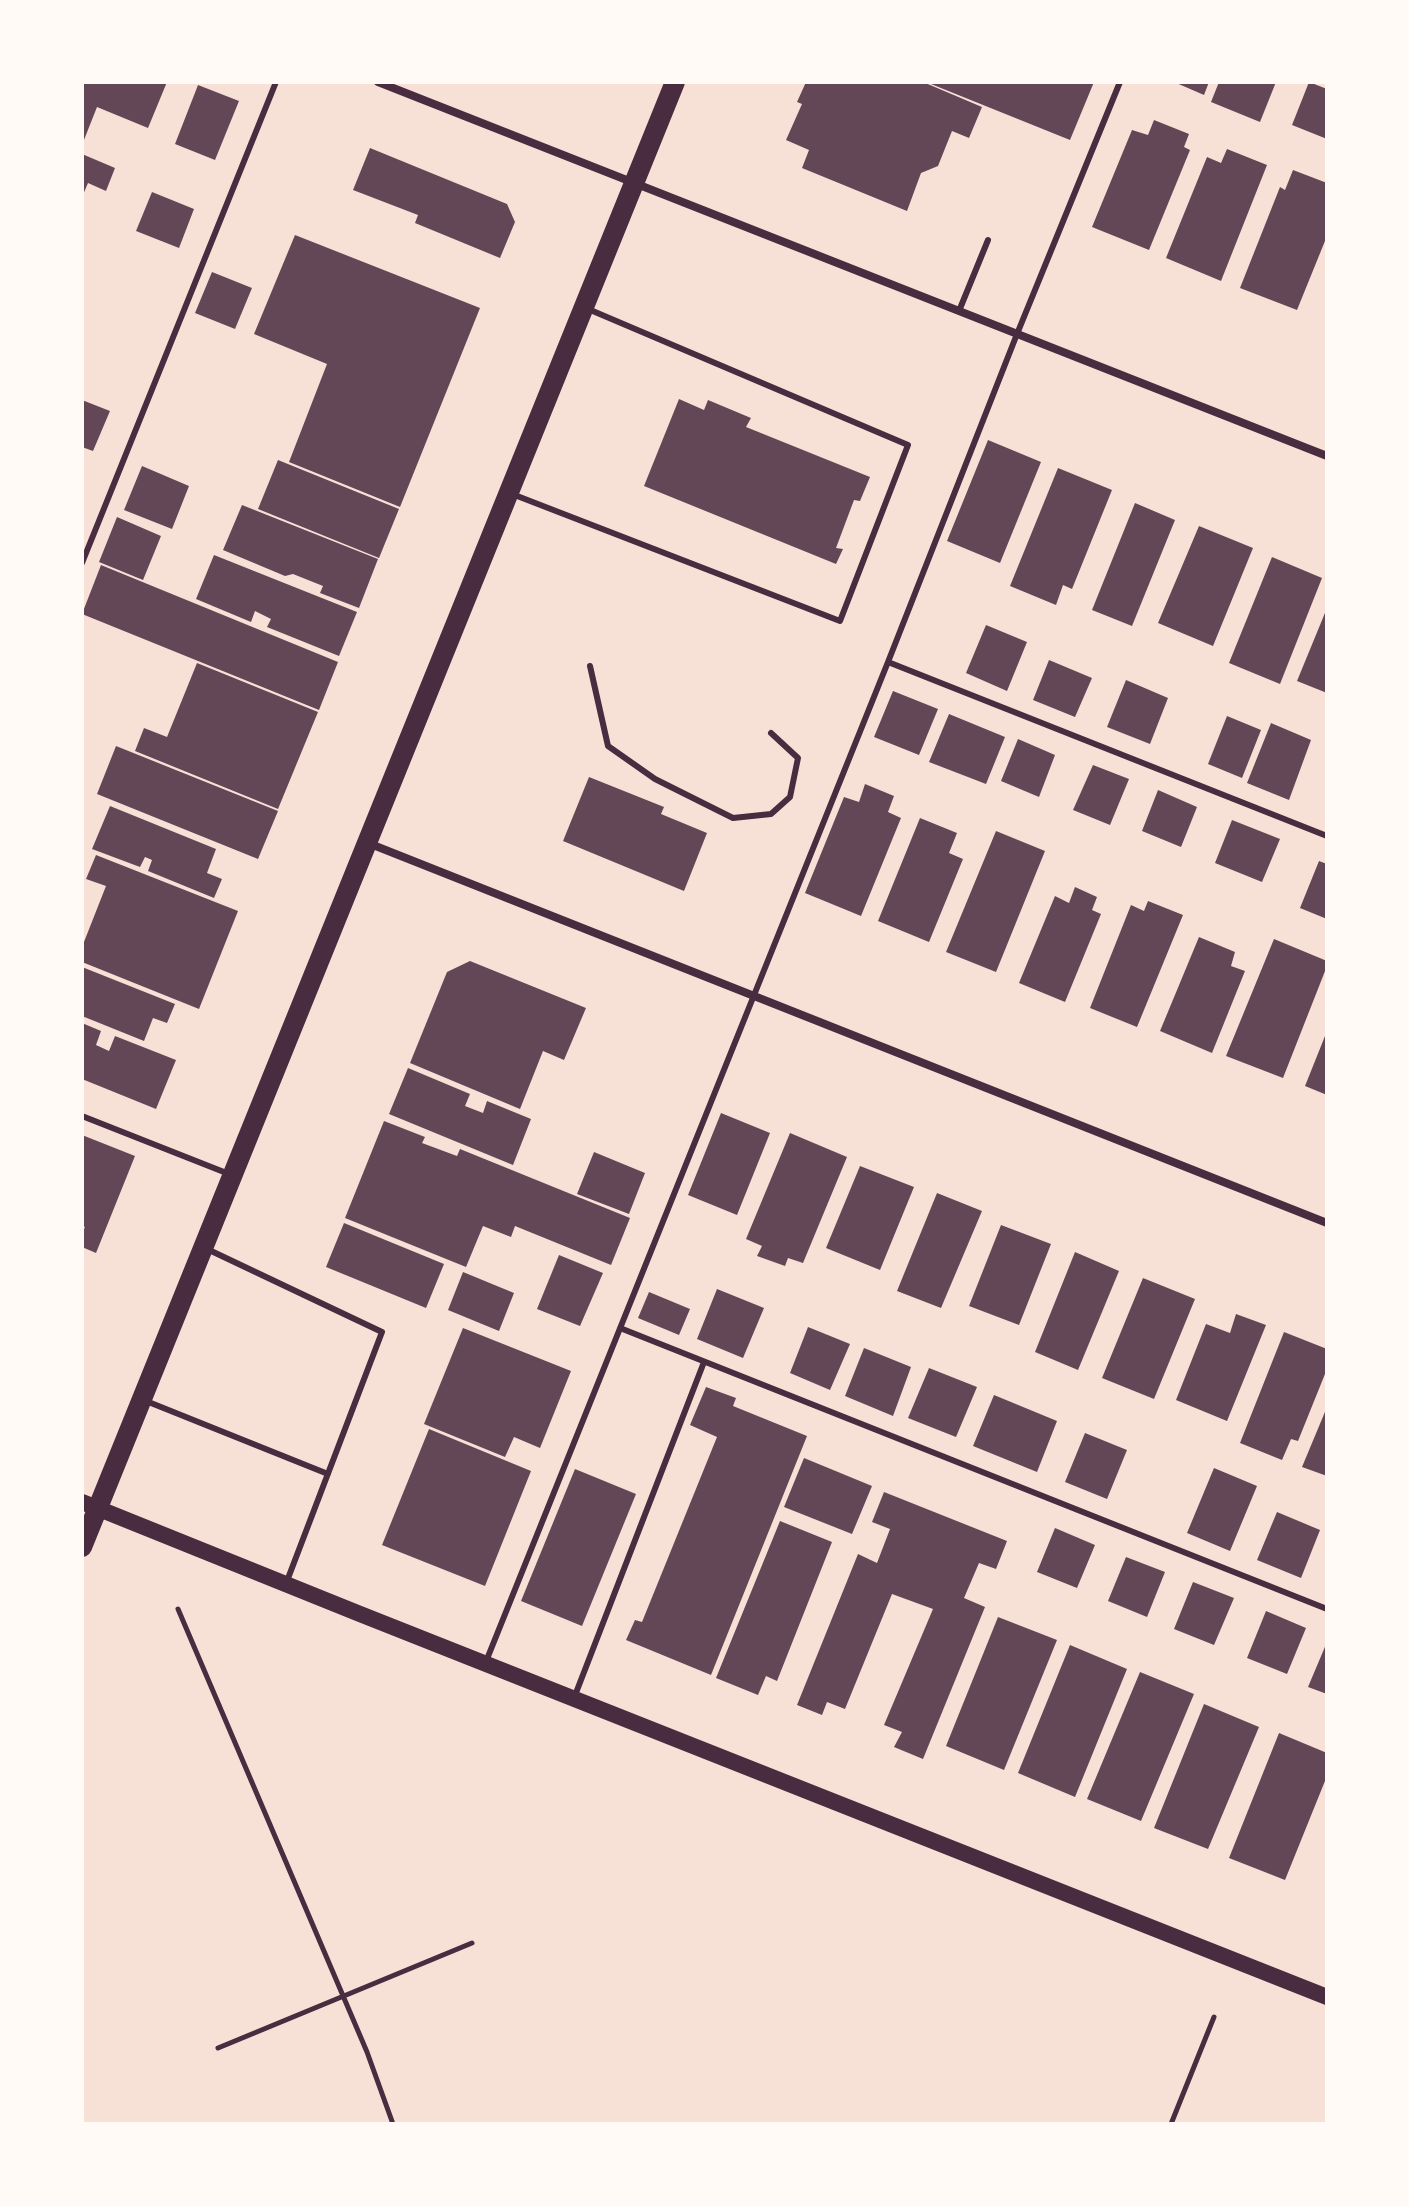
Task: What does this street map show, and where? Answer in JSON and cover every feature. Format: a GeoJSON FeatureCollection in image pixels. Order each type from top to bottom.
{"type":"FeatureCollection","features":[{"type":"Feature","properties":{"kind":"main road"},"geometry":{"type":"LineString","coordinates":[[82,1547],[90,1505],[142,1400],[675,82]]}},
{"type":"Feature","properties":{"kind":"main road"},"geometry":{"type":"LineString","coordinates":[[90,1505],[1327,1997]]}},
{"type":"Feature","properties":{"kind":"street"},"geometry":{"type":"LineString","coordinates":[[378,82],[1327,456]]}},
{"type":"Feature","properties":{"kind":"street"},"geometry":{"type":"LineString","coordinates":[[367,842],[1327,1223]]}},
{"type":"Feature","properties":{"kind":"lane"},"geometry":{"type":"LineString","coordinates":[[82,563],[276,82]]}},
{"type":"Feature","properties":{"kind":"lane"},"geometry":{"type":"LineString","coordinates":[[485,1664],[1120,82]]}},
{"type":"Feature","properties":{"kind":"lane"},"geometry":{"type":"LineString","coordinates":[[959,311],[988,240]]}},
{"type":"Feature","properties":{"kind":"lane"},"geometry":{"type":"LineString","coordinates":[[509,492],[840,621],[908,445],[584,307]]}},
{"type":"Feature","properties":{"kind":"lane"},"geometry":{"type":"LineString","coordinates":[[888,662],[1327,836]]}},
{"type":"Feature","properties":{"kind":"lane"},"geometry":{"type":"LineString","coordinates":[[590,666],[608,746],[655,779],[733,818],[771,814],[790,797],[798,758],[771,733]]}},
{"type":"Feature","properties":{"kind":"lane"},"geometry":{"type":"LineString","coordinates":[[82,1116],[233,1175]]}},
{"type":"Feature","properties":{"kind":"lane"},"geometry":{"type":"LineString","coordinates":[[203,1247],[382,1332],[285,1584]]}},
{"type":"Feature","properties":{"kind":"lane"},"geometry":{"type":"LineString","coordinates":[[620,1328],[1327,1609]]}},
{"type":"Feature","properties":{"kind":"lane"},"geometry":{"type":"LineString","coordinates":[[574,1698],[704,1362]]}},
{"type":"Feature","properties":{"kind":"lane"},"geometry":{"type":"LineString","coordinates":[[142,1400],[328,1474]]}},
{"type":"Feature","properties":{"kind":"path"},"geometry":{"type":"LineString","coordinates":[[178,1609],[367,2052],[393,2124]]}},
{"type":"Feature","properties":{"kind":"path"},"geometry":{"type":"LineString","coordinates":[[218,2048],[472,1943]]}},
{"type":"Feature","properties":{"kind":"path"},"geometry":{"type":"LineString","coordinates":[[1171,2124],[1214,2017]]}},
{"type":"Feature","properties":{"kind":"building"},"geometry":{"type":"Polygon","coordinates":[[[82,82],[167,82],[148,128],[97,107],[82,145],[82,82]]]}},
{"type":"Feature","properties":{"kind":"building"},"geometry":{"type":"Polygon","coordinates":[[[806,82],[923,82],[982,107],[969,138],[952,131],[938,166],[921,173],[907,211],[802,168],[809,150],[786,140],[802,104],[797,102],[806,82]]]}},
{"type":"Feature","properties":{"kind":"building"},"geometry":{"type":"Polygon","coordinates":[[[926,82],[1094,82],[1070,140],[926,82]]]}},
{"type":"Feature","properties":{"kind":"building"},"geometry":{"type":"Polygon","coordinates":[[[1174,82],[1209,82],[1204,95],[1174,82]]]}},
{"type":"Feature","properties":{"kind":"building"},"geometry":{"type":"Polygon","coordinates":[[[1219,82],[1276,82],[1260,122],[1211,102],[1219,82]]]}},
{"type":"Feature","properties":{"kind":"building"},"geometry":{"type":"Polygon","coordinates":[[[1309,82],[1327,89],[1327,139],[1292,125],[1309,82]]]}},
{"type":"Feature","properties":{"kind":"building"},"geometry":{"type":"Polygon","coordinates":[[[198,85],[239,101],[215,160],[175,144],[198,85]]]}},
{"type":"Feature","properties":{"kind":"building"},"geometry":{"type":"Polygon","coordinates":[[[1154,120],[1189,134],[1184,147],[1190,150],[1149,250],[1092,227],[1132,130],[1148,135],[1154,120]]]}},
{"type":"Feature","properties":{"kind":"building"},"geometry":{"type":"Polygon","coordinates":[[[370,148],[507,204],[515,222],[500,258],[415,223],[418,215],[353,190],[370,148]]]}},
{"type":"Feature","properties":{"kind":"building"},"geometry":{"type":"Polygon","coordinates":[[[1227,149],[1267,165],[1221,281],[1166,258],[1207,157],[1221,163],[1227,149]]]}},
{"type":"Feature","properties":{"kind":"building"},"geometry":{"type":"Polygon","coordinates":[[[82,154],[115,168],[106,191],[88,183],[82,197],[82,154]]]}},
{"type":"Feature","properties":{"kind":"building"},"geometry":{"type":"Polygon","coordinates":[[[1293,170],[1327,183],[1327,236],[1297,310],[1240,288],[1280,187],[1285,190],[1293,170]]]}},
{"type":"Feature","properties":{"kind":"building"},"geometry":{"type":"Polygon","coordinates":[[[152,192],[194,209],[179,248],[136,231],[152,192]]]}},
{"type":"Feature","properties":{"kind":"building"},"geometry":{"type":"Polygon","coordinates":[[[295,235],[480,308],[400,507],[289,462],[327,364],[254,334],[295,235]]]}},
{"type":"Feature","properties":{"kind":"building"},"geometry":{"type":"Polygon","coordinates":[[[212,272],[252,288],[235,329],[195,313],[212,272]]]}},
{"type":"Feature","properties":{"kind":"building"},"geometry":{"type":"Polygon","coordinates":[[[679,399],[704,410],[708,400],[751,418],[746,427],[870,477],[860,501],[854,500],[836,548],[843,549],[836,564],[644,486],[679,399]]]}},
{"type":"Feature","properties":{"kind":"building"},"geometry":{"type":"Polygon","coordinates":[[[82,400],[110,411],[93,451],[82,447],[82,400]]]}},
{"type":"Feature","properties":{"kind":"building"},"geometry":{"type":"Polygon","coordinates":[[[988,440],[1041,462],[1000,563],[947,541],[988,440]]]}},
{"type":"Feature","properties":{"kind":"building"},"geometry":{"type":"Polygon","coordinates":[[[278,460],[399,509],[379,558],[258,509],[278,460]]]}},
{"type":"Feature","properties":{"kind":"building"},"geometry":{"type":"Polygon","coordinates":[[[142,466],[189,486],[172,529],[124,510],[142,466]]]}},
{"type":"Feature","properties":{"kind":"building"},"geometry":{"type":"Polygon","coordinates":[[[1058,468],[1112,490],[1072,589],[1063,585],[1056,605],[1010,586],[1058,468]]]}},
{"type":"Feature","properties":{"kind":"building"},"geometry":{"type":"Polygon","coordinates":[[[1135,503],[1175,520],[1132,626],[1092,610],[1135,503]]]}},
{"type":"Feature","properties":{"kind":"building"},"geometry":{"type":"Polygon","coordinates":[[[242,505],[378,559],[359,608],[320,593],[323,586],[293,574],[285,576],[223,550],[242,505]]]}},
{"type":"Feature","properties":{"kind":"building"},"geometry":{"type":"Polygon","coordinates":[[[117,517],[161,536],[143,580],[99,562],[117,517]]]}},
{"type":"Feature","properties":{"kind":"building"},"geometry":{"type":"Polygon","coordinates":[[[1199,526],[1253,548],[1213,646],[1158,623],[1199,526]]]}},
{"type":"Feature","properties":{"kind":"building"},"geometry":{"type":"Polygon","coordinates":[[[214,555],[357,612],[339,656],[267,627],[271,619],[255,611],[251,622],[196,599],[214,555]]]}},
{"type":"Feature","properties":{"kind":"building"},"geometry":{"type":"Polygon","coordinates":[[[1272,557],[1322,578],[1280,684],[1229,663],[1272,557]]]}},
{"type":"Feature","properties":{"kind":"building"},"geometry":{"type":"Polygon","coordinates":[[[101,565],[338,662],[319,710],[82,614],[101,565]]]}},
{"type":"Feature","properties":{"kind":"building"},"geometry":{"type":"Polygon","coordinates":[[[1327,608],[1327,693],[1297,681],[1327,608]]]}},
{"type":"Feature","properties":{"kind":"building"},"geometry":{"type":"Polygon","coordinates":[[[986,625],[1027,642],[1007,691],[966,673],[986,625]]]}},
{"type":"Feature","properties":{"kind":"building"},"geometry":{"type":"Polygon","coordinates":[[[1049,660],[1092,678],[1075,717],[1033,700],[1049,660]]]}},
{"type":"Feature","properties":{"kind":"building"},"geometry":{"type":"Polygon","coordinates":[[[197,663],[318,712],[278,809],[135,751],[144,728],[167,737],[197,663]]]}},
{"type":"Feature","properties":{"kind":"building"},"geometry":{"type":"Polygon","coordinates":[[[1126,680],[1168,698],[1150,744],[1107,727],[1126,680]]]}},
{"type":"Feature","properties":{"kind":"building"},"geometry":{"type":"Polygon","coordinates":[[[893,691],[938,709],[919,755],[874,737],[893,691]]]}},
{"type":"Feature","properties":{"kind":"building"},"geometry":{"type":"Polygon","coordinates":[[[949,714],[1005,737],[986,784],[929,762],[949,714]]]}},
{"type":"Feature","properties":{"kind":"building"},"geometry":{"type":"Polygon","coordinates":[[[1227,716],[1261,730],[1242,778],[1208,764],[1227,716]]]}},
{"type":"Feature","properties":{"kind":"building"},"geometry":{"type":"Polygon","coordinates":[[[1271,723],[1311,740],[1289,800],[1247,783],[1271,723]]]}},
{"type":"Feature","properties":{"kind":"building"},"geometry":{"type":"Polygon","coordinates":[[[1018,739],[1055,755],[1039,797],[1001,781],[1018,739]]]}},
{"type":"Feature","properties":{"kind":"building"},"geometry":{"type":"Polygon","coordinates":[[[116,746],[278,811],[258,859],[97,794],[116,746]]]}},
{"type":"Feature","properties":{"kind":"building"},"geometry":{"type":"Polygon","coordinates":[[[1093,765],[1129,779],[1110,825],[1073,810],[1093,765]]]}},
{"type":"Feature","properties":{"kind":"building"},"geometry":{"type":"Polygon","coordinates":[[[589,777],[664,807],[661,814],[707,833],[684,891],[563,841],[589,777]]]}},
{"type":"Feature","properties":{"kind":"building"},"geometry":{"type":"Polygon","coordinates":[[[865,784],[894,796],[888,812],[901,818],[861,916],[805,893],[844,797],[859,802],[865,784]]]}},
{"type":"Feature","properties":{"kind":"building"},"geometry":{"type":"Polygon","coordinates":[[[1158,790],[1197,807],[1181,847],[1142,831],[1158,790]]]}},
{"type":"Feature","properties":{"kind":"building"},"geometry":{"type":"Polygon","coordinates":[[[110,806],[216,849],[207,873],[222,879],[214,898],[148,871],[152,860],[145,857],[140,867],[92,849],[110,806]]]}},
{"type":"Feature","properties":{"kind":"building"},"geometry":{"type":"Polygon","coordinates":[[[920,818],[957,833],[949,853],[963,859],[929,942],[878,921],[920,818]]]}},
{"type":"Feature","properties":{"kind":"building"},"geometry":{"type":"Polygon","coordinates":[[[1232,820],[1280,839],[1262,882],[1215,863],[1232,820]]]}},
{"type":"Feature","properties":{"kind":"building"},"geometry":{"type":"Polygon","coordinates":[[[996,831],[1045,851],[996,972],[946,952],[996,831]]]}},
{"type":"Feature","properties":{"kind":"building"},"geometry":{"type":"Polygon","coordinates":[[[96,855],[238,911],[199,1009],[82,962],[82,947],[106,886],[86,879],[96,855]]]}},
{"type":"Feature","properties":{"kind":"building"},"geometry":{"type":"Polygon","coordinates":[[[1319,861],[1327,864],[1327,919],[1300,908],[1319,861]]]}},
{"type":"Feature","properties":{"kind":"building"},"geometry":{"type":"Polygon","coordinates":[[[1075,887],[1097,897],[1092,910],[1101,914],[1065,1002],[1019,983],[1055,896],[1069,903],[1075,887]]]}},
{"type":"Feature","properties":{"kind":"building"},"geometry":{"type":"Polygon","coordinates":[[[1148,901],[1183,915],[1137,1027],[1090,1008],[1131,905],[1144,911],[1148,901]]]}},
{"type":"Feature","properties":{"kind":"building"},"geometry":{"type":"Polygon","coordinates":[[[1199,937],[1235,952],[1231,966],[1245,971],[1212,1053],[1160,1031],[1199,937]]]}},
{"type":"Feature","properties":{"kind":"building"},"geometry":{"type":"Polygon","coordinates":[[[1274,939],[1327,961],[1283,1078],[1226,1056],[1274,939]]]}},
{"type":"Feature","properties":{"kind":"building"},"geometry":{"type":"Polygon","coordinates":[[[470,961],[586,1008],[564,1060],[543,1051],[520,1109],[410,1063],[447,972],[470,961]]]}},
{"type":"Feature","properties":{"kind":"building"},"geometry":{"type":"Polygon","coordinates":[[[82,967],[175,1004],[167,1023],[153,1018],[144,1041],[82,1016],[82,967]]]}},
{"type":"Feature","properties":{"kind":"building"},"geometry":{"type":"Polygon","coordinates":[[[82,1023],[101,1031],[96,1045],[109,1051],[115,1036],[176,1060],[156,1109],[82,1079],[82,1023]]]}},
{"type":"Feature","properties":{"kind":"building"},"geometry":{"type":"Polygon","coordinates":[[[1327,1031],[1327,1095],[1305,1086],[1327,1031]]]}},
{"type":"Feature","properties":{"kind":"building"},"geometry":{"type":"Polygon","coordinates":[[[408,1068],[470,1094],[465,1106],[483,1113],[487,1101],[531,1119],[513,1165],[389,1114],[408,1068]]]}},
{"type":"Feature","properties":{"kind":"building"},"geometry":{"type":"Polygon","coordinates":[[[721,1113],[770,1133],[737,1215],[688,1195],[721,1113]]]}},
{"type":"Feature","properties":{"kind":"building"},"geometry":{"type":"Polygon","coordinates":[[[384,1121],[425,1137],[422,1143],[457,1156],[460,1149],[630,1218],[611,1265],[515,1226],[511,1237],[483,1226],[466,1267],[345,1218],[384,1121]]]}},
{"type":"Feature","properties":{"kind":"building"},"geometry":{"type":"Polygon","coordinates":[[[790,1133],[847,1157],[803,1263],[788,1258],[785,1266],[757,1256],[762,1246],[746,1239],[790,1133]]]}},
{"type":"Feature","properties":{"kind":"building"},"geometry":{"type":"Polygon","coordinates":[[[82,1135],[135,1156],[96,1253],[82,1247],[85,1227],[82,1226],[82,1135]]]}},
{"type":"Feature","properties":{"kind":"building"},"geometry":{"type":"Polygon","coordinates":[[[594,1152],[645,1173],[629,1214],[577,1194],[594,1152]]]}},
{"type":"Feature","properties":{"kind":"building"},"geometry":{"type":"Polygon","coordinates":[[[860,1166],[914,1187],[880,1270],[826,1248],[860,1166]]]}},
{"type":"Feature","properties":{"kind":"building"},"geometry":{"type":"Polygon","coordinates":[[[937,1193],[982,1211],[941,1308],[897,1291],[937,1193]]]}},
{"type":"Feature","properties":{"kind":"building"},"geometry":{"type":"Polygon","coordinates":[[[344,1223],[444,1264],[426,1308],[326,1267],[344,1223]]]}},
{"type":"Feature","properties":{"kind":"building"},"geometry":{"type":"Polygon","coordinates":[[[1001,1225],[1051,1244],[1019,1325],[969,1306],[1001,1225]]]}},
{"type":"Feature","properties":{"kind":"building"},"geometry":{"type":"Polygon","coordinates":[[[1075,1252],[1119,1271],[1078,1370],[1035,1352],[1075,1252]]]}},
{"type":"Feature","properties":{"kind":"building"},"geometry":{"type":"Polygon","coordinates":[[[559,1255],[603,1273],[580,1326],[537,1309],[559,1255]]]}},
{"type":"Feature","properties":{"kind":"building"},"geometry":{"type":"Polygon","coordinates":[[[463,1272],[514,1293],[499,1331],[448,1310],[463,1272]]]}},
{"type":"Feature","properties":{"kind":"building"},"geometry":{"type":"Polygon","coordinates":[[[1143,1278],[1195,1299],[1154,1399],[1102,1378],[1143,1278]]]}},
{"type":"Feature","properties":{"kind":"building"},"geometry":{"type":"Polygon","coordinates":[[[717,1289],[764,1308],[743,1358],[697,1339],[717,1289]]]}},
{"type":"Feature","properties":{"kind":"building"},"geometry":{"type":"Polygon","coordinates":[[[649,1292],[690,1309],[679,1335],[638,1318],[649,1292]]]}},
{"type":"Feature","properties":{"kind":"building"},"geometry":{"type":"Polygon","coordinates":[[[1236,1314],[1266,1325],[1227,1421],[1176,1400],[1206,1324],[1230,1333],[1236,1314]]]}},
{"type":"Feature","properties":{"kind":"building"},"geometry":{"type":"Polygon","coordinates":[[[808,1327],[850,1344],[830,1390],[790,1373],[808,1327]]]}},
{"type":"Feature","properties":{"kind":"building"},"geometry":{"type":"Polygon","coordinates":[[[463,1328],[571,1371],[540,1448],[514,1437],[505,1457],[424,1424],[463,1328]]]}},
{"type":"Feature","properties":{"kind":"building"},"geometry":{"type":"Polygon","coordinates":[[[1284,1332],[1327,1349],[1327,1369],[1298,1441],[1291,1439],[1282,1460],[1240,1443],[1284,1332]]]}},
{"type":"Feature","properties":{"kind":"building"},"geometry":{"type":"Polygon","coordinates":[[[864,1348],[911,1367],[893,1416],[845,1396],[864,1348]]]}},
{"type":"Feature","properties":{"kind":"building"},"geometry":{"type":"Polygon","coordinates":[[[929,1368],[977,1387],[956,1437],[908,1418],[929,1368]]]}},
{"type":"Feature","properties":{"kind":"building"},"geometry":{"type":"Polygon","coordinates":[[[706,1387],[736,1398],[733,1406],[807,1436],[711,1675],[626,1640],[635,1620],[642,1622],[717,1437],[690,1425],[706,1387]]]}},
{"type":"Feature","properties":{"kind":"building"},"geometry":{"type":"Polygon","coordinates":[[[994,1395],[1057,1421],[1037,1472],[973,1446],[994,1395]]]}},
{"type":"Feature","properties":{"kind":"building"},"geometry":{"type":"Polygon","coordinates":[[[1327,1407],[1327,1476],[1302,1467],[1327,1407]]]}},
{"type":"Feature","properties":{"kind":"building"},"geometry":{"type":"Polygon","coordinates":[[[429,1429],[531,1471],[485,1586],[382,1545],[429,1429]]]}},
{"type":"Feature","properties":{"kind":"building"},"geometry":{"type":"Polygon","coordinates":[[[1085,1433],[1127,1450],[1107,1499],[1065,1482],[1085,1433]]]}},
{"type":"Feature","properties":{"kind":"building"},"geometry":{"type":"Polygon","coordinates":[[[804,1458],[872,1486],[852,1534],[784,1507],[804,1458]]]}},
{"type":"Feature","properties":{"kind":"building"},"geometry":{"type":"Polygon","coordinates":[[[1214,1468],[1257,1486],[1230,1551],[1187,1533],[1214,1468]]]}},
{"type":"Feature","properties":{"kind":"building"},"geometry":{"type":"Polygon","coordinates":[[[575,1469],[636,1494],[582,1626],[521,1601],[575,1469]]]}},
{"type":"Feature","properties":{"kind":"building"},"geometry":{"type":"Polygon","coordinates":[[[884,1492],[1007,1541],[996,1569],[979,1563],[964,1598],[985,1607],[923,1759],[894,1747],[902,1732],[884,1725],[933,1609],[892,1594],[845,1709],[827,1702],[822,1715],[797,1705],[858,1554],[877,1563],[890,1529],[872,1522],[884,1492]]]}},
{"type":"Feature","properties":{"kind":"building"},"geometry":{"type":"Polygon","coordinates":[[[1277,1512],[1320,1530],[1301,1578],[1257,1560],[1277,1512]]]}},
{"type":"Feature","properties":{"kind":"building"},"geometry":{"type":"Polygon","coordinates":[[[780,1521],[832,1542],[777,1681],[766,1676],[758,1695],[716,1678],[780,1521]]]}},
{"type":"Feature","properties":{"kind":"building"},"geometry":{"type":"Polygon","coordinates":[[[1055,1528],[1095,1545],[1077,1588],[1037,1572],[1055,1528]]]}},
{"type":"Feature","properties":{"kind":"building"},"geometry":{"type":"Polygon","coordinates":[[[1126,1557],[1165,1572],[1147,1617],[1108,1601],[1126,1557]]]}},
{"type":"Feature","properties":{"kind":"building"},"geometry":{"type":"Polygon","coordinates":[[[1193,1582],[1234,1598],[1214,1645],[1174,1629],[1193,1582]]]}},
{"type":"Feature","properties":{"kind":"building"},"geometry":{"type":"Polygon","coordinates":[[[1266,1611],[1306,1628],[1287,1674],[1247,1658],[1266,1611]]]}},
{"type":"Feature","properties":{"kind":"building"},"geometry":{"type":"Polygon","coordinates":[[[998,1617],[1057,1640],[1004,1770],[946,1746],[998,1617]]]}},
{"type":"Feature","properties":{"kind":"building"},"geometry":{"type":"Polygon","coordinates":[[[1327,1642],[1327,1694],[1308,1687],[1327,1642]]]}},
{"type":"Feature","properties":{"kind":"building"},"geometry":{"type":"Polygon","coordinates":[[[1070,1645],[1127,1669],[1075,1797],[1018,1773],[1070,1645]]]}},
{"type":"Feature","properties":{"kind":"building"},"geometry":{"type":"Polygon","coordinates":[[[1140,1672],[1194,1694],[1141,1821],[1087,1799],[1140,1672]]]}},
{"type":"Feature","properties":{"kind":"building"},"geometry":{"type":"Polygon","coordinates":[[[1204,1704],[1259,1727],[1208,1849],[1154,1828],[1204,1704]]]}},
{"type":"Feature","properties":{"kind":"building"},"geometry":{"type":"Polygon","coordinates":[[[1279,1733],[1327,1753],[1327,1776],[1285,1880],[1229,1858],[1279,1733]]]}}]}
